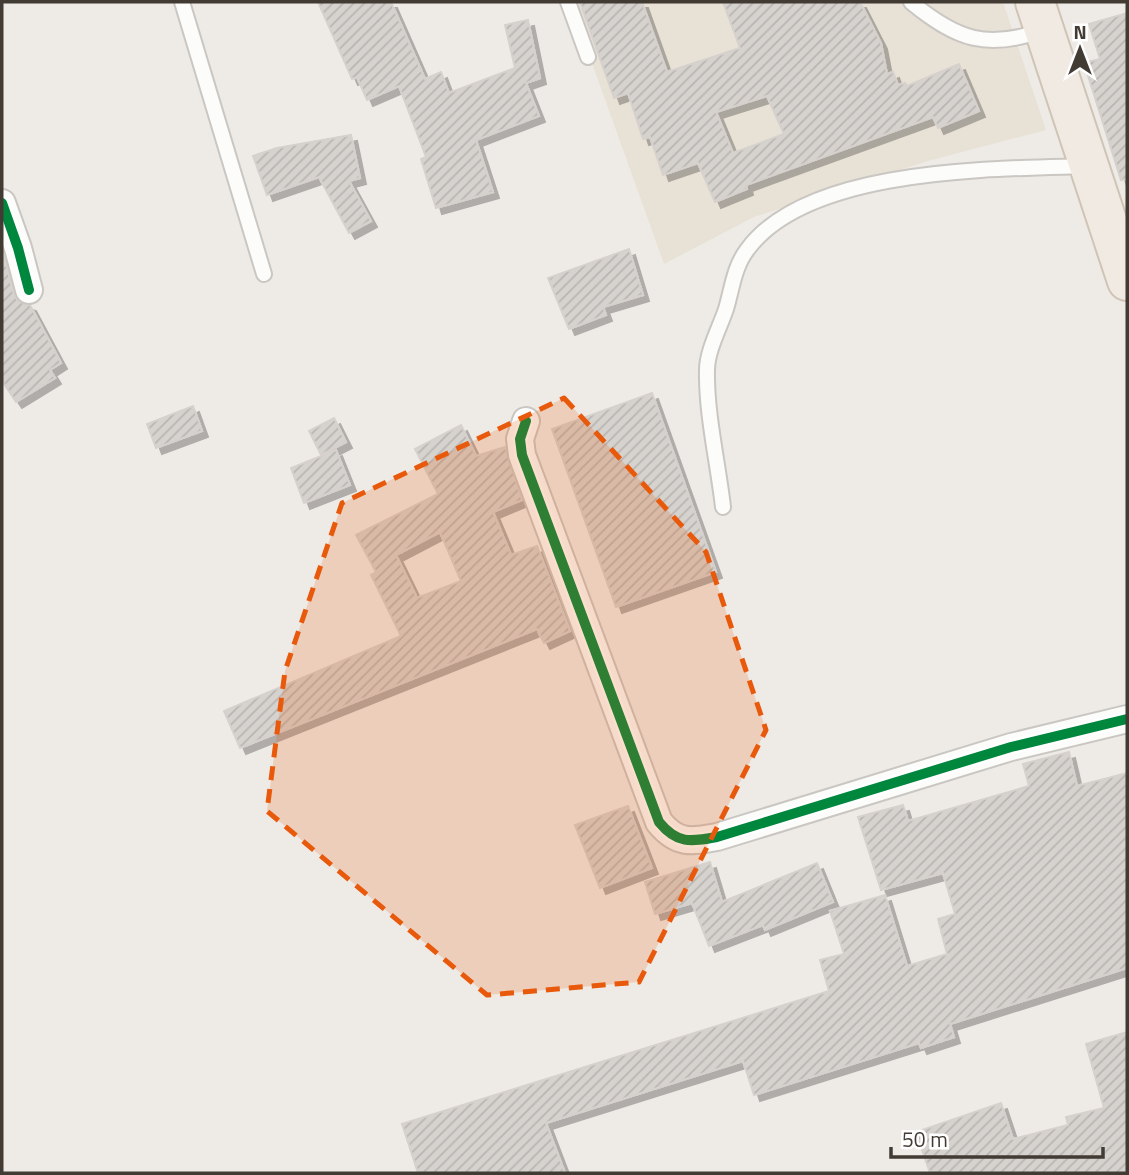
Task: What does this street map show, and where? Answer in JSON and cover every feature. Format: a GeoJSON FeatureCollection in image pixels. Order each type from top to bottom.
{"type":"FeatureCollection","features":[{"type":"Feature","properties":{"kind":"main road"},"geometry":{"type":"LineString","coordinates":[[1040,16],[1127,281]]}},
{"type":"Feature","properties":{"kind":"street"},"geometry":{"type":"LineString","coordinates":[[2,203],[19,248],[29,290]]}},
{"type":"Feature","properties":{"kind":"street"},"geometry":{"type":"LineString","coordinates":[[526,421],[520,439],[522,456],[659,822],[670,836],[692,841],[717,837],[1011,747],[1127,719]]}},
{"type":"Feature","properties":{"kind":"lane"},"geometry":{"type":"LineString","coordinates":[[182,2],[264,274]]}},
{"type":"Feature","properties":{"kind":"lane"},"geometry":{"type":"LineString","coordinates":[[568,2],[588,57]]}},
{"type":"Feature","properties":{"kind":"lane"},"geometry":{"type":"LineString","coordinates":[[911,2],[933,20],[969,37],[999,42],[1040,16]]}},
{"type":"Feature","properties":{"kind":"lane"},"geometry":{"type":"LineString","coordinates":[[723,507],[707,368],[736,270],[746,251],[760,234],[776,222],[808,206],[882,180],[929,173],[1088,166]]}},
{"type":"Feature","properties":{"kind":"highlighted area"},"geometry":{"type":"Polygon","coordinates":[[[564,398],[706,552],[766,730],[639,982],[487,995],[267,811],[285,671],[342,503],[564,398]]]}},
{"type":"Feature","properties":{"kind":"shaded area"},"geometry":{"type":"Polygon","coordinates":[[[570,2],[1003,2],[1046,130],[928,161],[754,217],[664,264],[570,2]]]}},
{"type":"Feature","properties":{"kind":"building"},"geometry":{"type":"Polygon","coordinates":[[[318,2],[391,2],[425,79],[441,72],[449,93],[515,68],[505,25],[528,20],[540,78],[526,83],[539,116],[476,140],[493,192],[436,208],[421,159],[426,157],[399,86],[367,100],[357,77],[352,79],[318,2]]]}},
{"type":"Feature","properties":{"kind":"building"},"geometry":{"type":"Polygon","coordinates":[[[580,2],[642,2],[667,72],[740,48],[723,2],[860,2],[881,43],[887,74],[893,72],[898,85],[905,83],[907,86],[959,64],[979,111],[938,128],[933,117],[746,185],[747,189],[715,202],[698,163],[663,175],[650,137],[643,139],[628,93],[614,98],[580,2]],[[767,96],[716,112],[733,153],[784,134],[767,96]]]}},
{"type":"Feature","properties":{"kind":"building"},"geometry":{"type":"Polygon","coordinates":[[[1127,13],[1127,179],[1121,180],[1084,63],[1100,59],[1089,24],[1127,13]]]}},
{"type":"Feature","properties":{"kind":"building"},"geometry":{"type":"Polygon","coordinates":[[[351,135],[360,178],[349,181],[371,221],[349,233],[319,177],[267,195],[253,156],[277,148],[351,135]]]}},
{"type":"Feature","properties":{"kind":"building"},"geometry":{"type":"Polygon","coordinates":[[[2,249],[14,295],[18,301],[30,305],[61,363],[50,370],[55,378],[16,402],[2,381],[2,249]]]}},
{"type":"Feature","properties":{"kind":"building"},"geometry":{"type":"Polygon","coordinates":[[[629,249],[643,295],[603,307],[606,315],[569,329],[548,278],[629,249]]]}},
{"type":"Feature","properties":{"kind":"building"},"geometry":{"type":"Polygon","coordinates":[[[652,393],[716,572],[616,607],[552,429],[652,393]]]}},
{"type":"Feature","properties":{"kind":"building"},"geometry":{"type":"Polygon","coordinates":[[[193,406],[202,431],[156,448],[147,424],[193,406]]]}},
{"type":"Feature","properties":{"kind":"building"},"geometry":{"type":"Polygon","coordinates":[[[334,418],[346,442],[321,455],[309,431],[334,418]]]}},
{"type":"Feature","properties":{"kind":"building"},"geometry":{"type":"Polygon","coordinates":[[[461,425],[476,456],[505,447],[522,500],[493,512],[511,555],[537,546],[570,631],[544,643],[537,629],[240,748],[224,711],[401,636],[371,575],[376,572],[356,535],[438,494],[415,449],[461,425]],[[440,532],[396,555],[417,598],[461,581],[440,532]]]}},
{"type":"Feature","properties":{"kind":"building"},"geometry":{"type":"Polygon","coordinates":[[[336,450],[350,485],[304,503],[291,468],[336,450]]]}},
{"type":"Feature","properties":{"kind":"building"},"geometry":{"type":"Polygon","coordinates":[[[1069,752],[1077,786],[1127,773],[1127,968],[950,1024],[954,1037],[921,1048],[919,1043],[754,1095],[743,1061],[546,1123],[565,1173],[418,1173],[402,1124],[829,991],[820,960],[844,954],[830,911],[885,895],[907,966],[947,954],[938,919],[955,914],[943,873],[881,890],[858,817],[903,805],[908,821],[1029,786],[1023,764],[1069,752]]]}},
{"type":"Feature","properties":{"kind":"building"},"geometry":{"type":"Polygon","coordinates":[[[628,806],[652,868],[600,888],[575,825],[628,806]]]}},
{"type":"Feature","properties":{"kind":"building"},"geometry":{"type":"Polygon","coordinates":[[[710,862],[722,902],[817,863],[833,902],[765,930],[763,925],[709,946],[692,903],[655,914],[645,882],[710,862]]]}},
{"type":"Feature","properties":{"kind":"building"},"geometry":{"type":"Polygon","coordinates":[[[1127,1032],[1127,1173],[930,1173],[916,1132],[1001,1103],[1013,1139],[1068,1125],[1066,1117],[1104,1108],[1086,1044],[1127,1032]]]}},
{"type":"Feature","properties":{"kind":"cycle path"},"geometry":{"type":"LineString","coordinates":[[2,203],[29,290]]}},
{"type":"Feature","properties":{"kind":"cycle path"},"geometry":{"type":"LineString","coordinates":[[526,421],[520,439],[522,455],[659,822],[678,838],[699,840],[717,837],[1011,747],[1127,719]]}}]}
